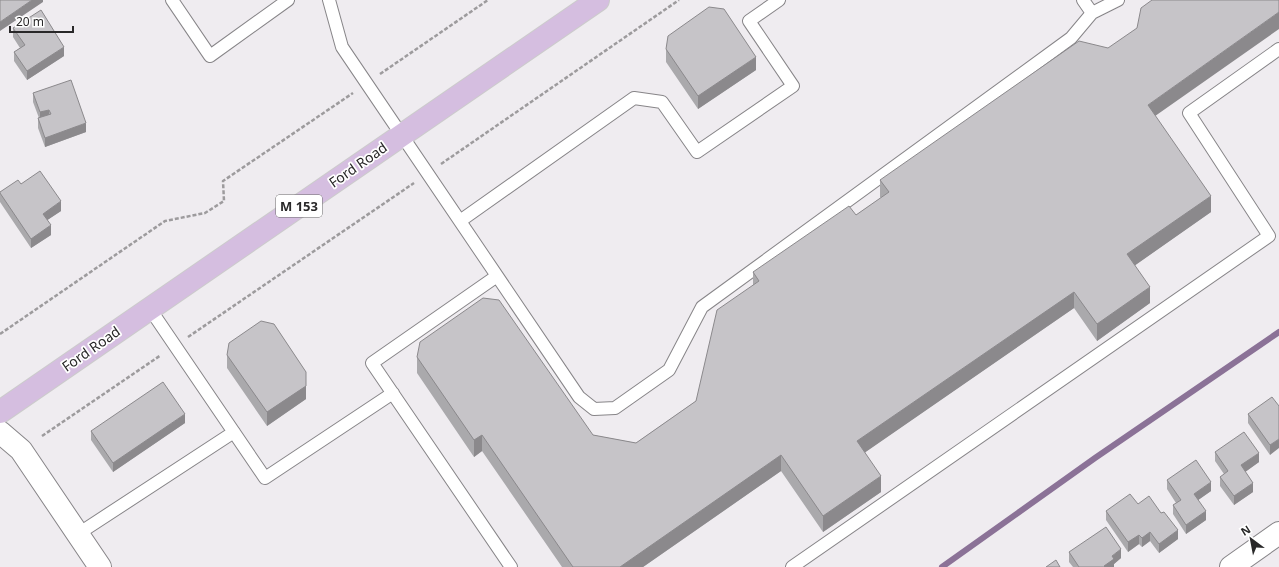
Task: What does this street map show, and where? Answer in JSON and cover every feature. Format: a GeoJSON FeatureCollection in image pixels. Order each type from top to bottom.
{"type":"FeatureCollection","features":[{"type":"Feature","properties":{"kind":"main road","name":"Ford Road"},"geometry":{"type":"LineString","coordinates":[[0,412],[598,0]]}},
{"type":"Feature","properties":{"kind":"street"},"geometry":{"type":"LineString","coordinates":[[0,432],[21,450],[100,567]]}},
{"type":"Feature","properties":{"kind":"street"},"geometry":{"type":"LineString","coordinates":[[1231,567],[1279,533]]}},
{"type":"Feature","properties":{"kind":"lane"},"geometry":{"type":"LineString","coordinates":[[172,0],[210,56],[288,0]]}},
{"type":"Feature","properties":{"kind":"lane"},"geometry":{"type":"LineString","coordinates":[[329,0],[342,47],[579,397],[594,409],[615,408],[669,370],[702,307],[1071,38],[1092,13],[1118,0]]}},
{"type":"Feature","properties":{"kind":"lane"},"geometry":{"type":"LineString","coordinates":[[460,221],[634,98],[662,102],[697,152],[793,86],[749,21],[779,0]]}},
{"type":"Feature","properties":{"kind":"lane"},"geometry":{"type":"LineString","coordinates":[[1083,0],[1092,13]]}},
{"type":"Feature","properties":{"kind":"lane"},"geometry":{"type":"LineString","coordinates":[[792,567],[1269,236],[1188,113],[1279,48]]}},
{"type":"Feature","properties":{"kind":"lane"},"geometry":{"type":"LineString","coordinates":[[497,276],[372,363],[511,567]]}},
{"type":"Feature","properties":{"kind":"lane"},"geometry":{"type":"LineString","coordinates":[[150,309],[265,478],[393,393]]}},
{"type":"Feature","properties":{"kind":"lane"},"geometry":{"type":"LineString","coordinates":[[78,534],[234,432]]}},
{"type":"Feature","properties":{"kind":"path"},"geometry":{"type":"LineString","coordinates":[[374,79],[488,0]]}},
{"type":"Feature","properties":{"kind":"path"},"geometry":{"type":"LineString","coordinates":[[42,436],[679,0]]}},
{"type":"Feature","properties":{"kind":"path"},"geometry":{"type":"LineString","coordinates":[[0,334],[165,221],[205,213],[224,201],[224,181],[348,97]]}},
{"type":"Feature","properties":{"kind":"building"},"geometry":{"type":"Polygon","coordinates":[[[0,0],[32,0],[0,22],[0,0]]]}},
{"type":"Feature","properties":{"kind":"building"},"geometry":{"type":"Polygon","coordinates":[[[1152,0],[1279,0],[1279,12],[1148,105],[1211,196],[1127,254],[1150,287],[1097,324],[1074,292],[857,441],[881,476],[823,516],[781,455],[620,567],[573,567],[482,435],[474,440],[417,357],[420,342],[483,298],[499,300],[593,435],[636,443],[696,401],[717,310],[759,281],[753,272],[849,206],[856,215],[889,192],[880,180],[1079,41],[1108,48],[1137,28],[1141,8],[1152,0]]]}},
{"type":"Feature","properties":{"kind":"building"},"geometry":{"type":"Polygon","coordinates":[[[709,7],[724,9],[756,57],[698,96],[666,49],[668,36],[709,7]]]}},
{"type":"Feature","properties":{"kind":"building"},"geometry":{"type":"Polygon","coordinates":[[[41,10],[64,47],[27,71],[14,52],[25,45],[13,28],[41,10]]]}},
{"type":"Feature","properties":{"kind":"building"},"geometry":{"type":"Polygon","coordinates":[[[71,80],[86,123],[45,138],[38,118],[51,114],[49,110],[40,112],[33,93],[71,80]]]}},
{"type":"Feature","properties":{"kind":"building"},"geometry":{"type":"Polygon","coordinates":[[[40,171],[61,201],[43,214],[51,225],[31,239],[0,192],[18,180],[21,184],[40,171]]]}},
{"type":"Feature","properties":{"kind":"building"},"geometry":{"type":"Polygon","coordinates":[[[261,321],[274,324],[306,372],[306,386],[267,412],[227,355],[229,343],[261,321]]]}},
{"type":"Feature","properties":{"kind":"building"},"geometry":{"type":"Polygon","coordinates":[[[163,382],[185,414],[113,463],[91,431],[163,382]]]}},
{"type":"Feature","properties":{"kind":"building"},"geometry":{"type":"Polygon","coordinates":[[[1272,397],[1279,406],[1279,439],[1270,445],[1248,414],[1272,397]]]}},
{"type":"Feature","properties":{"kind":"building"},"geometry":{"type":"Polygon","coordinates":[[[1244,432],[1259,453],[1241,465],[1253,483],[1234,496],[1220,477],[1228,471],[1215,452],[1244,432]]]}},
{"type":"Feature","properties":{"kind":"building"},"geometry":{"type":"Polygon","coordinates":[[[1196,460],[1211,482],[1194,494],[1206,511],[1186,525],[1173,505],[1181,500],[1167,480],[1196,460]]]}},
{"type":"Feature","properties":{"kind":"building"},"geometry":{"type":"Polygon","coordinates":[[[1130,494],[1138,504],[1149,496],[1161,513],[1164,512],[1178,530],[1159,544],[1150,532],[1142,538],[1139,535],[1128,542],[1106,511],[1130,494]]]}},
{"type":"Feature","properties":{"kind":"building"},"geometry":{"type":"Polygon","coordinates":[[[1106,527],[1121,549],[1112,556],[1114,559],[1104,566],[1105,567],[1079,567],[1069,552],[1106,527]]]}},
{"type":"Feature","properties":{"kind":"building"},"geometry":{"type":"Polygon","coordinates":[[[1056,560],[1060,567],[1046,567],[1056,560]]]}},
{"type":"Feature","properties":{"kind":"waterway"},"geometry":{"type":"LineString","coordinates":[[942,567],[1095,458],[1279,332]]}}]}
